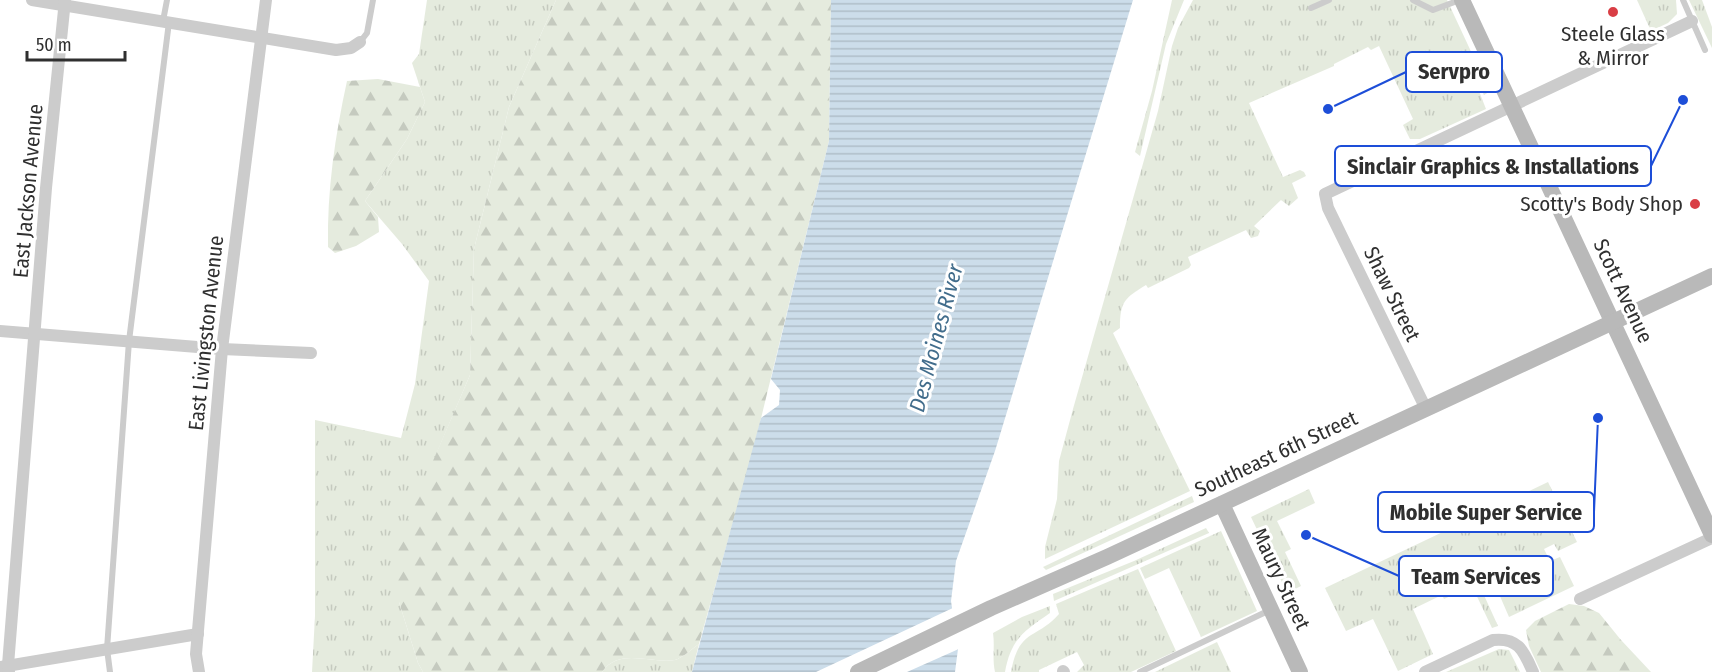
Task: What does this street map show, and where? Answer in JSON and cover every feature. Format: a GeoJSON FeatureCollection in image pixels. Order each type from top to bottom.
{"type":"FeatureCollection","features":[{"type":"Feature","properties":{"kind":"main road","name":"Scott Avenue"},"geometry":{"type":"LineString","coordinates":[[1461,0],[1712,537]]}},
{"type":"Feature","properties":{"kind":"main road","name":"Southeast 6th Street"},"geometry":{"type":"LineString","coordinates":[[858,672],[991,608],[1222,504],[1712,276]]}},
{"type":"Feature","properties":{"kind":"main road","name":"Maury Street"},"geometry":{"type":"LineString","coordinates":[[1222,504],[1300,672]]}},
{"type":"Feature","properties":{"kind":"street"},"geometry":{"type":"LineString","coordinates":[[32,0],[65,3],[336,50],[351,48],[360,42]]}},
{"type":"Feature","properties":{"kind":"street","name":"East Livingston Avenue"},"geometry":{"type":"LineString","coordinates":[[199,672],[196,654],[222,349],[266,0]]}},
{"type":"Feature","properties":{"kind":"street","name":"East Jackson Avenue"},"geometry":{"type":"LineString","coordinates":[[6,668],[46,188],[65,3]]}},
{"type":"Feature","properties":{"kind":"street"},"geometry":{"type":"LineString","coordinates":[[1512,106],[1692,21]]}},
{"type":"Feature","properties":{"kind":"street","name":"Shaw Street"},"geometry":{"type":"LineString","coordinates":[[1426,409],[1329,208],[1325,194],[1512,106]]}},
{"type":"Feature","properties":{"kind":"street"},"geometry":{"type":"LineString","coordinates":[[0,331],[222,349],[311,353]]}},
{"type":"Feature","properties":{"kind":"street"},"geometry":{"type":"LineString","coordinates":[[1580,599],[1712,537]]}},
{"type":"Feature","properties":{"kind":"street"},"geometry":{"type":"LineString","coordinates":[[6,668],[198,634]]}},
{"type":"Feature","properties":{"kind":"street"},"geometry":{"type":"LineString","coordinates":[[1425,672],[1493,640],[1502,639],[1511,641],[1523,651],[1533,672]]}},
{"type":"Feature","properties":{"kind":"lane"},"geometry":{"type":"LineString","coordinates":[[110,672],[107,649],[129,341],[166,22],[166,0]]}},
{"type":"Feature","properties":{"kind":"lane"},"geometry":{"type":"LineString","coordinates":[[360,42],[367,33],[373,0]]}},
{"type":"Feature","properties":{"kind":"lane"},"geometry":{"type":"LineString","coordinates":[[1311,8],[1329,0]]}},
{"type":"Feature","properties":{"kind":"lane"},"geometry":{"type":"LineString","coordinates":[[1413,0],[1432,10],[1461,0]]}},
{"type":"Feature","properties":{"kind":"lane"},"geometry":{"type":"LineString","coordinates":[[1683,0],[1706,50]]}},
{"type":"Feature","properties":{"kind":"lane"},"geometry":{"type":"LineString","coordinates":[[1140,672],[1271,610]]}},
{"type":"Feature","properties":{"kind":"green space"},"geometry":{"type":"Polygon","coordinates":[[[427,0],[556,0],[509,107],[474,249],[470,375],[435,457],[399,602],[418,663],[423,672],[312,672],[315,616],[315,420],[401,438],[415,384],[429,281],[402,244],[365,201],[407,139],[425,102],[412,63],[419,54],[427,0]]]}},
{"type":"Feature","properties":{"kind":"green space"},"geometry":{"type":"Polygon","coordinates":[[[556,0],[831,0],[829,141],[753,451],[699,644],[675,660],[626,658],[609,664],[602,672],[423,672],[418,663],[399,602],[395,549],[470,375],[474,249],[509,107],[556,0]]]}},
{"type":"Feature","properties":{"kind":"green space"},"geometry":{"type":"Polygon","coordinates":[[[1172,0],[1184,0],[1166,44],[1140,156],[1135,152],[1152,91],[1172,0]]]}},
{"type":"Feature","properties":{"kind":"green space"},"geometry":{"type":"Polygon","coordinates":[[[1193,0],[1447,0],[1488,88],[1489,92],[1484,95],[1479,85],[1477,86],[1486,109],[1420,139],[1410,139],[1403,125],[1413,119],[1379,46],[1371,50],[1368,47],[1334,66],[1249,103],[1283,177],[1300,170],[1304,172],[1306,176],[1292,183],[1298,198],[1289,206],[1281,200],[1254,226],[1260,231],[1258,236],[1251,238],[1246,230],[1188,257],[1191,265],[1189,268],[1148,288],[1146,285],[1133,293],[1123,306],[1120,328],[1113,333],[1190,491],[1045,559],[1045,547],[1057,499],[1059,461],[1158,111],[1172,46],[1178,28],[1193,0]]]}},
{"type":"Feature","properties":{"kind":"green space"},"geometry":{"type":"Polygon","coordinates":[[[1637,0],[1676,0],[1677,14],[1668,23],[1651,31],[1637,0]]]}},
{"type":"Feature","properties":{"kind":"green space"},"geometry":{"type":"Polygon","coordinates":[[[1689,0],[1702,0],[1712,27],[1712,48],[1689,0]]]}},
{"type":"Feature","properties":{"kind":"green space"},"geometry":{"type":"Polygon","coordinates":[[[378,79],[420,87],[425,102],[407,139],[365,201],[378,217],[379,232],[356,246],[335,253],[328,247],[330,184],[347,81],[378,79]]]}},
{"type":"Feature","properties":{"kind":"green space"},"geometry":{"type":"Polygon","coordinates":[[[1548,482],[1577,542],[1558,551],[1554,544],[1544,549],[1550,561],[1560,557],[1574,586],[1509,617],[1496,587],[1483,593],[1498,626],[1492,628],[1472,586],[1444,599],[1442,595],[1413,609],[1433,654],[1398,671],[1373,619],[1346,631],[1325,588],[1548,482]]]}},
{"type":"Feature","properties":{"kind":"green space"},"geometry":{"type":"Polygon","coordinates":[[[1309,489],[1315,503],[1277,521],[1291,549],[1285,552],[1301,586],[1287,593],[1251,517],[1309,489]]]}},
{"type":"Feature","properties":{"kind":"green space"},"geometry":{"type":"Polygon","coordinates":[[[1192,496],[1194,502],[1046,570],[1043,567],[1192,496]]]}},
{"type":"Feature","properties":{"kind":"green space"},"geometry":{"type":"Polygon","coordinates":[[[1206,528],[1209,533],[1054,601],[1053,594],[1206,528]]]}},
{"type":"Feature","properties":{"kind":"green space"},"geometry":{"type":"Polygon","coordinates":[[[1221,531],[1257,611],[1201,637],[1169,568],[1145,579],[1140,568],[1221,531]]]}},
{"type":"Feature","properties":{"kind":"green space"},"geometry":{"type":"Polygon","coordinates":[[[1138,569],[1176,651],[1131,672],[1077,672],[1084,665],[1077,652],[1039,672],[1011,672],[1014,658],[1024,641],[1059,614],[1056,604],[1138,569]]]}},
{"type":"Feature","properties":{"kind":"green space"},"geometry":{"type":"Polygon","coordinates":[[[1569,604],[1584,606],[1599,613],[1651,672],[1541,672],[1529,646],[1526,630],[1535,621],[1569,604]]]}},
{"type":"Feature","properties":{"kind":"green space"},"geometry":{"type":"Polygon","coordinates":[[[1050,606],[1050,613],[1026,631],[1015,644],[1005,672],[995,672],[993,633],[1022,617],[1050,606]]]}},
{"type":"Feature","properties":{"kind":"green space"},"geometry":{"type":"Polygon","coordinates":[[[1217,642],[1231,672],[1155,672],[1217,642]]]}},
{"type":"Feature","properties":{"kind":"green space"},"geometry":{"type":"Polygon","coordinates":[[[699,644],[692,672],[602,672],[609,664],[626,658],[675,660],[699,644]]]}},
{"type":"Feature","properties":{"kind":"green space"},"geometry":{"type":"Polygon","coordinates":[[[1499,649],[1509,650],[1520,672],[1446,672],[1499,649]]]}},
{"type":"Feature","properties":{"kind":"water","name":"Des Moines River"},"geometry":{"type":"Polygon","coordinates":[[[831,0],[1133,0],[995,451],[956,561],[951,601],[958,649],[955,672],[692,672],[761,418],[779,405],[780,390],[771,379],[829,141],[831,0]]]}},
{"type":"Feature","properties":{"kind":"pier"},"geometry":{"type":"Polygon","coordinates":[[[955,607],[961,648],[907,672],[816,672],[955,607]]]}},
{"type":"Feature","properties":{"kind":"place","name":"Steele Glass & Mirror"},"geometry":{"type":"Point","coordinates":[1613,12]}},
{"type":"Feature","properties":{"kind":"place","name":"Sinclair Graphics & Installations"},"geometry":{"type":"Point","coordinates":[1683,100]}},
{"type":"Feature","properties":{"kind":"place","name":"Servpro"},"geometry":{"type":"Point","coordinates":[1328,109]}},
{"type":"Feature","properties":{"kind":"place","name":"Scotty's Body Shop"},"geometry":{"type":"Point","coordinates":[1695,204]}},
{"type":"Feature","properties":{"kind":"place","name":"Mobile Super Service"},"geometry":{"type":"Point","coordinates":[1598,418]}},
{"type":"Feature","properties":{"kind":"place","name":"Team Services"},"geometry":{"type":"Point","coordinates":[1306,535]}}]}
